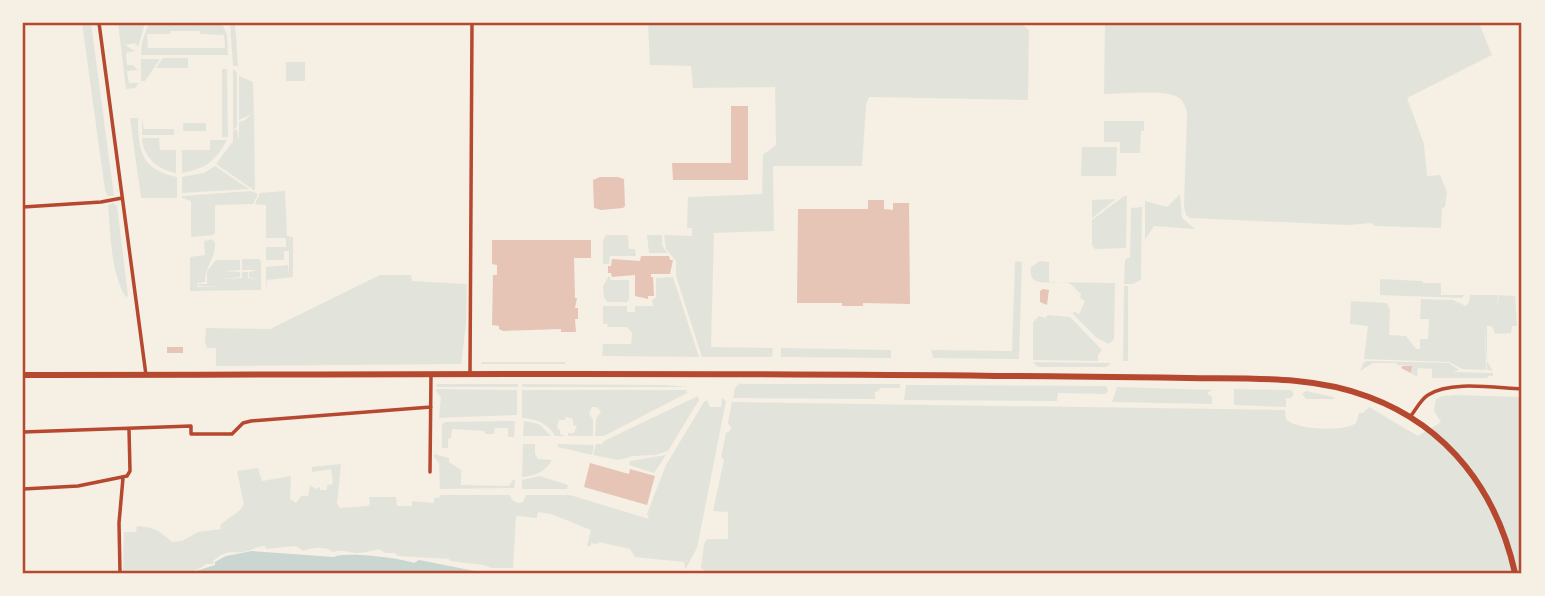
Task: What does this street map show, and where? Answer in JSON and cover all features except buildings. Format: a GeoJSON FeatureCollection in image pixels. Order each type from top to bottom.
{"type":"FeatureCollection","features":[{"type":"Feature","properties":{"kind":"highway"},"geometry":{"type":"LineString","coordinates":[[23,374],[918,374],[1294,381],[1324,384],[1386,404],[1410,417],[1446,444],[1483,491],[1502,525],[1515,573]]}},
{"type":"Feature","properties":{"kind":"street"},"geometry":{"type":"LineString","coordinates":[[99,23],[146,374]]}},
{"type":"Feature","properties":{"kind":"street"},"geometry":{"type":"LineString","coordinates":[[470,374],[472,23]]}},
{"type":"Feature","properties":{"kind":"street"},"geometry":{"type":"LineString","coordinates":[[23,207],[122,198]]}},
{"type":"Feature","properties":{"kind":"street"},"geometry":{"type":"LineString","coordinates":[[430,472],[431,374]]}},
{"type":"Feature","properties":{"kind":"street"},"geometry":{"type":"LineString","coordinates":[[1410,417],[1427,396],[1446,388],[1463,386],[1522,389]]}},
{"type":"Feature","properties":{"kind":"street"},"geometry":{"type":"LineString","coordinates":[[23,432],[191,426],[191,434],[232,434],[243,423],[251,421],[431,407]]}},
{"type":"Feature","properties":{"kind":"street"},"geometry":{"type":"LineString","coordinates":[[23,489],[78,486],[122,477],[130,471],[129,429]]}},
{"type":"Feature","properties":{"kind":"street"},"geometry":{"type":"LineString","coordinates":[[120,573],[122,477]]}},
{"type":"Feature","properties":{"kind":"shaded area"},"geometry":{"type":"Polygon","coordinates":[[[82,23],[91,23],[114,196],[108,196],[105,190],[82,23]]]}},
{"type":"Feature","properties":{"kind":"shaded area"},"geometry":{"type":"Polygon","coordinates":[[[118,23],[145,23],[138,47],[135,43],[125,45],[135,51],[126,53],[127,65],[133,65],[138,70],[127,71],[129,83],[139,83],[135,88],[126,89],[118,23]]]}},
{"type":"Feature","properties":{"kind":"shaded area"},"geometry":{"type":"Polygon","coordinates":[[[149,23],[222,23],[227,35],[228,55],[141,55],[142,42],[149,23]],[[199,31],[147,34],[148,48],[225,48],[224,35],[200,34],[199,31]]]}},
{"type":"Feature","properties":{"kind":"shaded area"},"geometry":{"type":"Polygon","coordinates":[[[230,23],[235,23],[238,66],[233,66],[230,23]]]}},
{"type":"Feature","properties":{"kind":"shaded area"},"geometry":{"type":"Polygon","coordinates":[[[648,23],[1021,23],[1029,30],[1028,100],[869,97],[866,105],[862,166],[773,166],[774,231],[714,233],[711,347],[773,348],[772,357],[702,357],[676,276],[676,261],[666,249],[664,235],[692,236],[692,228],[687,228],[688,197],[762,194],[763,155],[776,145],[775,87],[693,88],[691,66],[650,65],[648,23]]]}},
{"type":"Feature","properties":{"kind":"shaded area"},"geometry":{"type":"Polygon","coordinates":[[[1105,23],[1479,23],[1492,55],[1407,98],[1424,144],[1427,176],[1440,175],[1447,192],[1445,207],[1442,208],[1441,228],[1375,226],[1372,223],[1348,225],[1190,218],[1184,207],[1185,107],[1179,98],[1173,95],[1104,94],[1105,23]]]}},
{"type":"Feature","properties":{"kind":"shaded area"},"geometry":{"type":"Polygon","coordinates":[[[163,58],[188,58],[188,68],[156,68],[163,58]]]}},
{"type":"Feature","properties":{"kind":"shaded area"},"geometry":{"type":"Polygon","coordinates":[[[141,59],[160,59],[145,81],[141,81],[141,59]]]}},
{"type":"Feature","properties":{"kind":"shaded area"},"geometry":{"type":"Polygon","coordinates":[[[286,62],[305,62],[305,81],[286,81],[286,62]]]}},
{"type":"Feature","properties":{"kind":"shaded area"},"geometry":{"type":"Polygon","coordinates":[[[222,69],[227,69],[228,137],[222,137],[222,69]]]}},
{"type":"Feature","properties":{"kind":"shaded area"},"geometry":{"type":"Polygon","coordinates":[[[233,69],[237,73],[237,127],[233,130],[233,69]]]}},
{"type":"Feature","properties":{"kind":"shaded area"},"geometry":{"type":"Polygon","coordinates":[[[239,76],[253,82],[254,113],[239,120],[239,76]]]}},
{"type":"Feature","properties":{"kind":"shaded area"},"geometry":{"type":"Polygon","coordinates":[[[252,114],[255,191],[216,164],[233,141],[233,131],[237,129],[239,141],[239,122],[252,114]]]}},
{"type":"Feature","properties":{"kind":"shaded area"},"geometry":{"type":"Polygon","coordinates":[[[130,118],[138,118],[141,149],[149,164],[165,174],[177,177],[177,198],[141,198],[130,118]]]}},
{"type":"Feature","properties":{"kind":"shaded area"},"geometry":{"type":"Polygon","coordinates":[[[142,118],[144,129],[174,129],[174,135],[142,135],[142,118]]]}},
{"type":"Feature","properties":{"kind":"shaded area"},"geometry":{"type":"Polygon","coordinates":[[[1104,121],[1144,121],[1140,153],[1120,153],[1120,142],[1104,142],[1104,121]]]}},
{"type":"Feature","properties":{"kind":"shaded area"},"geometry":{"type":"Polygon","coordinates":[[[183,123],[206,123],[206,131],[183,131],[183,123]]]}},
{"type":"Feature","properties":{"kind":"shaded area"},"geometry":{"type":"Polygon","coordinates":[[[142,138],[159,138],[160,150],[176,150],[176,173],[163,169],[148,157],[142,138]]]}},
{"type":"Feature","properties":{"kind":"shaded area"},"geometry":{"type":"Polygon","coordinates":[[[210,140],[227,140],[209,163],[182,173],[182,150],[210,150],[210,140]]]}},
{"type":"Feature","properties":{"kind":"shaded area"},"geometry":{"type":"Polygon","coordinates":[[[1082,147],[1117,147],[1116,176],[1081,176],[1082,147]]]}},
{"type":"Feature","properties":{"kind":"shaded area"},"geometry":{"type":"Polygon","coordinates":[[[215,166],[249,189],[182,193],[182,177],[204,173],[215,166]]]}},
{"type":"Feature","properties":{"kind":"shaded area"},"geometry":{"type":"Polygon","coordinates":[[[251,191],[258,194],[253,204],[215,205],[213,235],[191,237],[191,201],[182,196],[251,191]]]}},
{"type":"Feature","properties":{"kind":"shaded area"},"geometry":{"type":"Polygon","coordinates":[[[285,191],[287,236],[293,237],[293,277],[267,280],[266,290],[266,267],[288,265],[289,275],[289,251],[284,251],[284,260],[266,260],[266,247],[286,247],[286,238],[266,238],[266,205],[255,204],[260,193],[285,191]]]}},
{"type":"Feature","properties":{"kind":"shaded area"},"geometry":{"type":"Polygon","coordinates":[[[1180,194],[1182,218],[1195,229],[1154,226],[1145,240],[1145,201],[1167,207],[1180,194]]]}},
{"type":"Feature","properties":{"kind":"shaded area"},"geometry":{"type":"Polygon","coordinates":[[[1127,196],[1126,248],[1095,249],[1092,245],[1092,220],[1127,196]]]}},
{"type":"Feature","properties":{"kind":"shaded area"},"geometry":{"type":"Polygon","coordinates":[[[1116,199],[1092,218],[1092,200],[1116,199]]]}},
{"type":"Feature","properties":{"kind":"shaded area"},"geometry":{"type":"Polygon","coordinates":[[[113,203],[117,206],[126,297],[117,276],[112,252],[108,205],[113,203]]]}},
{"type":"Feature","properties":{"kind":"shaded area"},"geometry":{"type":"Polygon","coordinates":[[[1142,207],[1141,280],[1124,284],[1125,260],[1130,257],[1131,208],[1142,207]]]}},
{"type":"Feature","properties":{"kind":"shaded area"},"geometry":{"type":"Polygon","coordinates":[[[606,235],[628,235],[629,249],[635,249],[636,256],[610,256],[609,264],[603,264],[603,240],[606,235]]]}},
{"type":"Feature","properties":{"kind":"shaded area"},"geometry":{"type":"Polygon","coordinates":[[[647,235],[662,235],[662,245],[667,253],[649,253],[647,235]]]}},
{"type":"Feature","properties":{"kind":"shaded area"},"geometry":{"type":"Polygon","coordinates":[[[212,239],[215,243],[207,271],[216,260],[240,260],[240,270],[224,271],[240,272],[240,277],[224,279],[242,278],[242,272],[248,272],[248,278],[257,279],[249,277],[249,272],[257,270],[242,270],[242,259],[259,259],[261,290],[190,291],[190,257],[205,255],[204,241],[212,239]],[[207,271],[205,282],[198,283],[197,287],[221,287],[198,286],[207,284],[207,271]]]}},
{"type":"Feature","properties":{"kind":"shaded area"},"geometry":{"type":"Polygon","coordinates":[[[1015,261],[1022,262],[1019,359],[933,358],[931,350],[1012,351],[1015,261]]]}},
{"type":"Feature","properties":{"kind":"shaded area"},"geometry":{"type":"Polygon","coordinates":[[[1040,261],[1049,262],[1049,282],[1037,281],[1031,274],[1031,267],[1040,261]]]}},
{"type":"Feature","properties":{"kind":"shaded area"},"geometry":{"type":"Polygon","coordinates":[[[380,275],[411,275],[412,281],[467,284],[461,364],[216,366],[216,348],[207,348],[206,328],[270,329],[380,275]]]}},
{"type":"Feature","properties":{"kind":"shaded area"},"geometry":{"type":"Polygon","coordinates":[[[609,276],[611,280],[629,280],[627,302],[608,302],[604,298],[603,286],[609,276]]]}},
{"type":"Feature","properties":{"kind":"shaded area"},"geometry":{"type":"Polygon","coordinates":[[[673,277],[699,357],[602,356],[603,344],[631,344],[632,333],[627,327],[608,327],[603,324],[603,306],[627,306],[627,312],[635,312],[635,306],[653,306],[656,278],[673,277]]]}},
{"type":"Feature","properties":{"kind":"shaded area"},"geometry":{"type":"Polygon","coordinates":[[[1380,279],[1441,283],[1441,295],[1464,295],[1462,298],[1380,295],[1380,279]]]}},
{"type":"Feature","properties":{"kind":"shaded area"},"geometry":{"type":"Polygon","coordinates":[[[1063,282],[1115,283],[1114,339],[1109,344],[1097,338],[1073,314],[1073,311],[1079,314],[1085,301],[1080,298],[1081,294],[1072,285],[1063,282]]]}},
{"type":"Feature","properties":{"kind":"shaded area"},"geometry":{"type":"Polygon","coordinates":[[[1124,286],[1128,286],[1128,361],[1123,361],[1124,286]]]}},
{"type":"Feature","properties":{"kind":"shaded area"},"geometry":{"type":"Polygon","coordinates":[[[1470,295],[1498,295],[1497,307],[1499,295],[1515,296],[1517,326],[1512,326],[1511,333],[1495,334],[1492,326],[1487,326],[1487,361],[1493,371],[1487,370],[1485,325],[1486,370],[1462,369],[1449,362],[1364,359],[1368,326],[1350,324],[1351,301],[1387,303],[1390,310],[1389,335],[1406,336],[1416,349],[1420,349],[1420,339],[1428,339],[1429,319],[1420,319],[1421,299],[1453,300],[1466,306],[1470,295]]]}},
{"type":"Feature","properties":{"kind":"shaded area"},"geometry":{"type":"Polygon","coordinates":[[[1047,315],[1070,317],[1102,350],[1098,361],[1033,360],[1033,322],[1039,316],[1046,318],[1047,315]]]}},
{"type":"Feature","properties":{"kind":"shaded area"},"geometry":{"type":"Polygon","coordinates":[[[781,348],[891,350],[891,358],[781,357],[781,348]]]}},
{"type":"Feature","properties":{"kind":"shaded area"},"geometry":{"type":"Polygon","coordinates":[[[565,362],[565,364],[481,364],[565,362]]]}},
{"type":"Feature","properties":{"kind":"shaded area"},"geometry":{"type":"Polygon","coordinates":[[[1033,362],[1110,364],[1106,367],[1040,367],[1033,362]]]}},
{"type":"Feature","properties":{"kind":"shaded area"},"geometry":{"type":"Polygon","coordinates":[[[1364,362],[1449,363],[1459,370],[1453,372],[1493,373],[1493,376],[1432,378],[1432,369],[1418,368],[1417,377],[1411,373],[1412,366],[1396,363],[1373,363],[1360,371],[1364,362]]]}},
{"type":"Feature","properties":{"kind":"shaded area"},"geometry":{"type":"Polygon","coordinates":[[[740,383],[900,384],[900,388],[880,388],[875,392],[875,399],[733,398],[735,388],[740,383]]]}},
{"type":"Feature","properties":{"kind":"shaded area"},"geometry":{"type":"Polygon","coordinates":[[[437,384],[518,384],[518,387],[436,387],[437,384]]]}},
{"type":"Feature","properties":{"kind":"shaded area"},"geometry":{"type":"Polygon","coordinates":[[[522,384],[665,385],[689,387],[522,387],[522,384]]]}},
{"type":"Feature","properties":{"kind":"shaded area"},"geometry":{"type":"Polygon","coordinates":[[[906,385],[1106,386],[1108,391],[1105,394],[1058,393],[1057,401],[904,400],[906,385]]]}},
{"type":"Feature","properties":{"kind":"shaded area"},"geometry":{"type":"Polygon","coordinates":[[[1117,387],[1213,390],[1207,393],[1212,397],[1212,404],[1112,402],[1117,387]]]}},
{"type":"Feature","properties":{"kind":"shaded area"},"geometry":{"type":"Polygon","coordinates":[[[437,389],[517,390],[517,415],[439,418],[441,397],[436,392],[437,389]]]}},
{"type":"Feature","properties":{"kind":"shaded area"},"geometry":{"type":"Polygon","coordinates":[[[1234,389],[1291,390],[1294,394],[1291,398],[1286,398],[1286,407],[1234,405],[1234,389]]]}},
{"type":"Feature","properties":{"kind":"shaded area"},"geometry":{"type":"Polygon","coordinates":[[[522,390],[686,390],[687,393],[604,436],[595,436],[596,419],[601,411],[592,407],[589,414],[593,419],[593,436],[568,436],[568,433],[574,433],[577,426],[573,425],[573,419],[566,417],[565,420],[559,420],[557,428],[560,434],[565,436],[555,436],[542,422],[522,418],[522,390]]]}},
{"type":"Feature","properties":{"kind":"shaded area"},"geometry":{"type":"Polygon","coordinates":[[[1306,391],[1335,399],[1306,399],[1302,394],[1306,391]]]}},
{"type":"Feature","properties":{"kind":"shaded area"},"geometry":{"type":"Polygon","coordinates":[[[1455,395],[1522,397],[1522,573],[704,573],[701,568],[707,539],[728,539],[728,512],[713,511],[724,460],[721,457],[726,433],[731,427],[728,423],[732,402],[1285,410],[1286,419],[1291,423],[1331,429],[1356,423],[1359,413],[1369,407],[1418,436],[1441,422],[1434,411],[1436,399],[1455,395]]]}},
{"type":"Feature","properties":{"kind":"shaded area"},"geometry":{"type":"Polygon","coordinates":[[[698,396],[699,400],[668,451],[618,460],[593,455],[596,444],[602,444],[698,396]]]}},
{"type":"Feature","properties":{"kind":"shaded area"},"geometry":{"type":"Polygon","coordinates":[[[722,398],[726,401],[697,548],[685,570],[684,562],[635,557],[630,549],[599,542],[587,546],[591,530],[551,514],[538,512],[537,518],[516,516],[513,568],[491,568],[449,559],[398,556],[379,549],[356,553],[318,548],[304,551],[295,546],[266,549],[265,546],[260,546],[248,551],[227,553],[213,561],[214,564],[206,564],[190,572],[123,573],[124,532],[136,532],[137,526],[148,527],[160,532],[172,542],[182,541],[198,532],[221,529],[220,525],[244,504],[237,471],[258,468],[262,481],[291,476],[290,499],[296,503],[301,496],[308,496],[310,485],[316,489],[320,487],[320,490],[327,490],[327,485],[333,484],[331,469],[312,472],[312,467],[341,464],[337,504],[340,508],[367,506],[370,504],[369,497],[396,497],[397,506],[412,506],[412,501],[434,503],[434,498],[439,498],[440,495],[510,495],[512,500],[518,503],[523,502],[526,495],[570,495],[649,519],[647,514],[666,465],[704,402],[707,400],[710,407],[721,407],[722,398]]]}},
{"type":"Feature","properties":{"kind":"shaded area"},"geometry":{"type":"Polygon","coordinates":[[[515,421],[514,437],[508,437],[508,428],[495,428],[494,434],[452,429],[448,448],[442,448],[442,424],[445,422],[515,421]]]}},
{"type":"Feature","properties":{"kind":"shaded area"},"geometry":{"type":"Polygon","coordinates":[[[524,421],[539,424],[551,436],[523,436],[524,421]]]}},
{"type":"Feature","properties":{"kind":"shaded area"},"geometry":{"type":"Polygon","coordinates":[[[523,444],[535,444],[538,459],[552,460],[536,474],[522,477],[523,444]]]}},
{"type":"Feature","properties":{"kind":"shaded area"},"geometry":{"type":"Polygon","coordinates":[[[558,444],[594,445],[592,455],[558,447],[558,444]]]}},
{"type":"Feature","properties":{"kind":"shaded area"},"geometry":{"type":"Polygon","coordinates":[[[434,454],[449,458],[449,462],[461,470],[461,485],[509,486],[515,480],[514,488],[440,489],[439,463],[434,454]]]}},
{"type":"Feature","properties":{"kind":"shaded area"},"geometry":{"type":"Polygon","coordinates":[[[666,455],[654,473],[629,465],[630,461],[666,455]]]}},
{"type":"Feature","properties":{"kind":"shaded area"},"geometry":{"type":"Polygon","coordinates":[[[540,476],[568,485],[567,489],[522,489],[522,480],[540,476]]]}},
{"type":"Feature","properties":{"kind":"shaded area"},"geometry":{"type":"Polygon","coordinates":[[[252,551],[334,557],[361,555],[414,563],[419,560],[485,573],[190,573],[215,565],[215,562],[226,556],[252,551]]]}}]}
